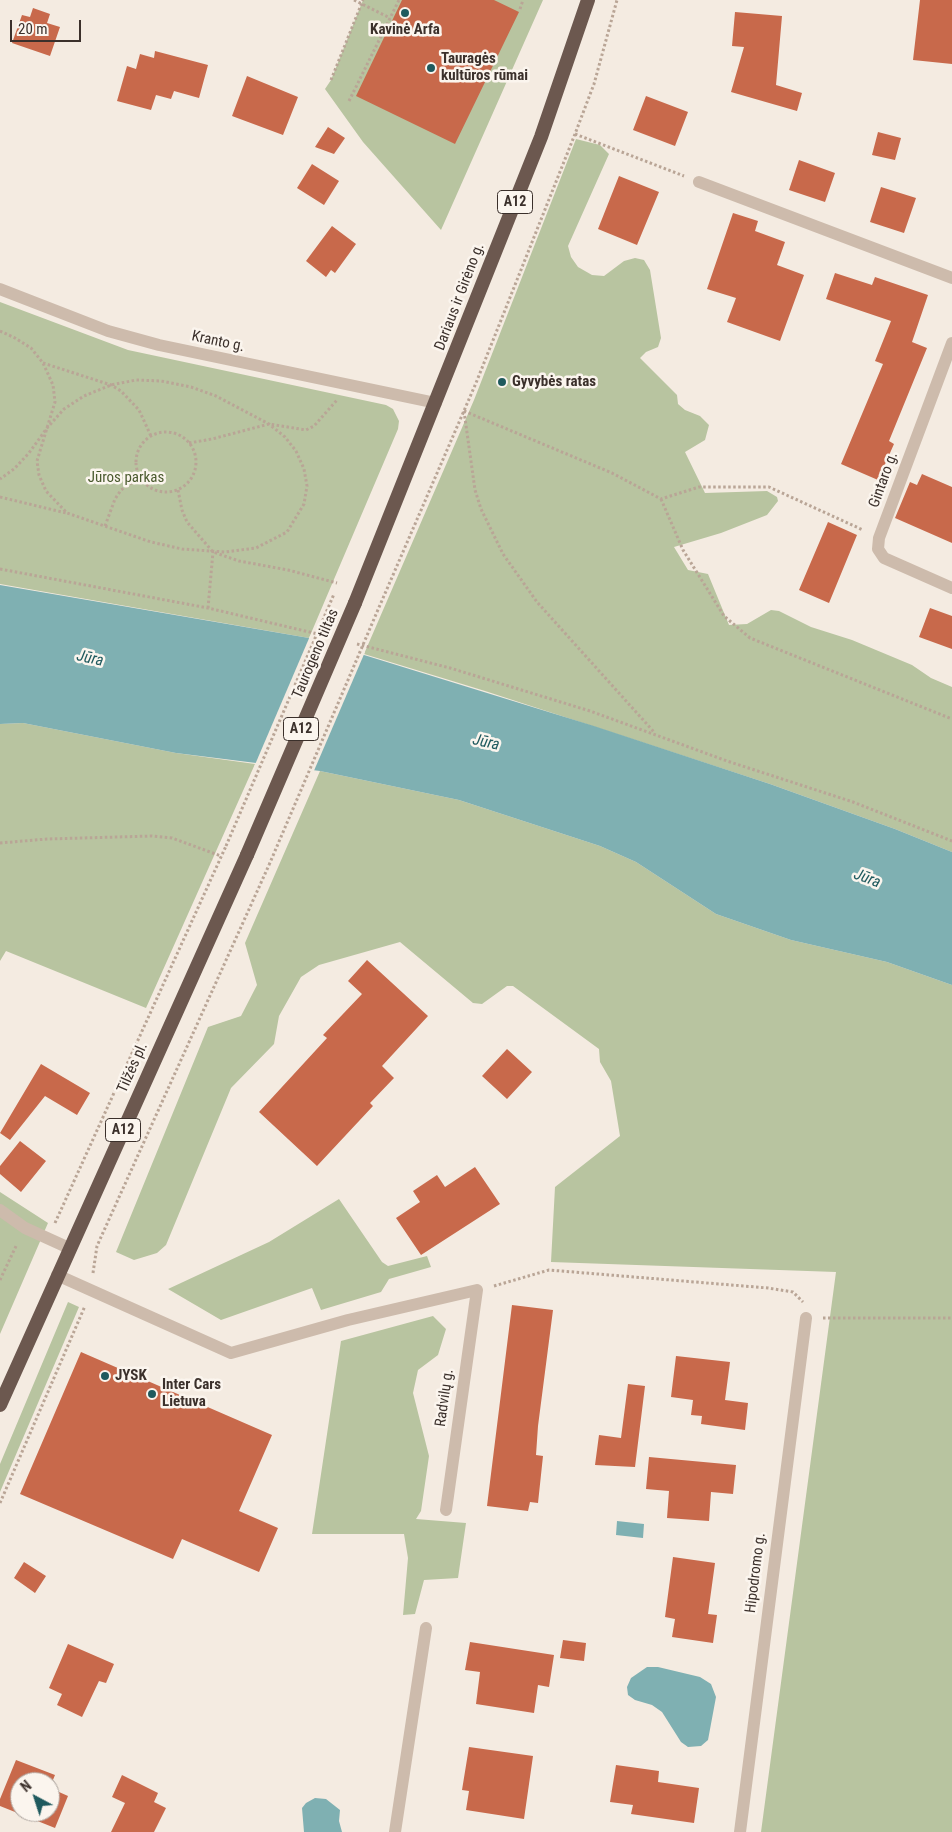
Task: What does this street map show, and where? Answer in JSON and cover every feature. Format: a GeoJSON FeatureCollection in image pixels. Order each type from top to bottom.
{"type":"FeatureCollection","features":[{"type":"Feature","properties":{"kind":"highway","name":"Dariaus ir Girėno g."},"geometry":{"type":"LineString","coordinates":[[355,603],[541,137],[588,0]]}},
{"type":"Feature","properties":{"kind":"highway","name":"Taurogeno tiltas"},"geometry":{"type":"LineString","coordinates":[[248,856],[355,603]]}},
{"type":"Feature","properties":{"kind":"highway","name":"Tilžės pl."},"geometry":{"type":"LineString","coordinates":[[0,1404],[248,856]]}},
{"type":"Feature","properties":{"kind":"street"},"geometry":{"type":"LineString","coordinates":[[699,182],[952,278]]}},
{"type":"Feature","properties":{"kind":"street","name":"Kranto g."},"geometry":{"type":"LineString","coordinates":[[0,289],[108,331],[216,358],[436,403]]}},
{"type":"Feature","properties":{"kind":"street","name":"Gintaro g."},"geometry":{"type":"LineString","coordinates":[[879,538],[952,343]]}},
{"type":"Feature","properties":{"kind":"street"},"geometry":{"type":"LineString","coordinates":[[879,538],[878,549],[884,558],[952,588]]}},
{"type":"Feature","properties":{"kind":"street"},"geometry":{"type":"LineString","coordinates":[[0,1210],[25,1228],[69,1248]]}},
{"type":"Feature","properties":{"kind":"street"},"geometry":{"type":"LineString","coordinates":[[57,1275],[231,1353],[348,1320],[477,1290]]}},
{"type":"Feature","properties":{"kind":"street","name":"Radvilų g."},"geometry":{"type":"LineString","coordinates":[[446,1510],[477,1290]]}},
{"type":"Feature","properties":{"kind":"street","name":"Hipodromo g."},"geometry":{"type":"LineString","coordinates":[[740,1832],[806,1318]]}},
{"type":"Feature","properties":{"kind":"street"},"geometry":{"type":"LineString","coordinates":[[395,1832],[426,1628]]}},
{"type":"Feature","properties":{"kind":"path"},"geometry":{"type":"LineString","coordinates":[[354,0],[362,2],[390,18]]}},
{"type":"Feature","properties":{"kind":"path"},"geometry":{"type":"LineString","coordinates":[[349,101],[399,0]]}},
{"type":"Feature","properties":{"kind":"path"},"geometry":{"type":"LineString","coordinates":[[520,9],[523,0]]}},
{"type":"Feature","properties":{"kind":"path"},"geometry":{"type":"LineString","coordinates":[[0,1502],[91,1291],[97,1246],[269,864],[464,411],[594,84],[617,0]]}},
{"type":"Feature","properties":{"kind":"path"},"geometry":{"type":"LineString","coordinates":[[331,80],[362,2]]}},
{"type":"Feature","properties":{"kind":"path"},"geometry":{"type":"LineString","coordinates":[[575,134],[699,182]]}},
{"type":"Feature","properties":{"kind":"path"},"geometry":{"type":"LineString","coordinates":[[0,331],[16,338],[31,348],[43,363],[54,384],[55,402],[37,461],[39,475],[46,491],[67,513]]}},
{"type":"Feature","properties":{"kind":"path"},"geometry":{"type":"LineString","coordinates":[[43,363],[112,385],[135,404],[151,436]]}},
{"type":"Feature","properties":{"kind":"path"},"geometry":{"type":"LineString","coordinates":[[0,480],[14,470],[29,454],[64,408],[84,396],[112,385],[136,380],[162,380],[191,386],[216,396],[269,424],[290,444],[304,468],[307,486],[304,504],[286,532],[273,542],[256,548],[213,552],[182,549],[151,542],[67,513],[0,497]]}},
{"type":"Feature","properties":{"kind":"path"},"geometry":{"type":"LineString","coordinates":[[189,443],[269,424],[306,430],[314,426],[332,408],[348,385]]}},
{"type":"Feature","properties":{"kind":"path"},"geometry":{"type":"LineString","coordinates":[[464,411],[612,474],[661,499],[683,550],[724,616],[750,638],[952,719]]}},
{"type":"Feature","properties":{"kind":"path"},"geometry":{"type":"LineString","coordinates":[[464,411],[475,490],[484,515],[503,554],[537,602],[656,733]]}},
{"type":"Feature","properties":{"kind":"path"},"geometry":{"type":"LineString","coordinates":[[167,432],[175,434],[189,443],[196,460],[195,469],[192,478],[178,490],[162,492],[153,490],[140,477],[136,460],[138,451],[151,436],[167,432]]}},
{"type":"Feature","properties":{"kind":"path"},"geometry":{"type":"LineString","coordinates":[[105,526],[115,499],[121,490],[140,477]]}},
{"type":"Feature","properties":{"kind":"path"},"geometry":{"type":"LineString","coordinates":[[661,499],[699,487],[769,487],[879,538]]}},
{"type":"Feature","properties":{"kind":"path"},"geometry":{"type":"LineString","coordinates":[[178,490],[182,510],[187,522],[213,552],[239,561],[288,570],[337,583]]}},
{"type":"Feature","properties":{"kind":"path"},"geometry":{"type":"LineString","coordinates":[[208,608],[213,552]]}},
{"type":"Feature","properties":{"kind":"path"},"geometry":{"type":"LineString","coordinates":[[0,569],[208,608],[323,635]]}},
{"type":"Feature","properties":{"kind":"path"},"geometry":{"type":"LineString","coordinates":[[0,1280],[25,1228],[54,1225],[226,846],[334,594]]}},
{"type":"Feature","properties":{"kind":"path"},"geometry":{"type":"LineString","coordinates":[[352,642],[450,668],[656,733],[727,761],[853,802],[952,841]]}},
{"type":"Feature","properties":{"kind":"path"},"geometry":{"type":"LineString","coordinates":[[0,843],[48,839],[152,836],[172,838],[221,856]]}},
{"type":"Feature","properties":{"kind":"path"},"geometry":{"type":"LineString","coordinates":[[477,1290],[549,1270],[793,1292],[801,1298],[806,1307],[806,1318],[952,1318]]}},
{"type":"Feature","properties":{"kind":"green space"},"geometry":{"type":"Polygon","coordinates":[[[363,0],[543,0],[441,230],[363,142],[325,89],[331,80],[363,0]]]}},
{"type":"Feature","properties":{"kind":"green space"},"geometry":{"type":"Polygon","coordinates":[[[576,139],[600,145],[609,154],[568,246],[571,257],[578,267],[592,275],[604,276],[624,261],[635,258],[644,260],[650,270],[661,338],[658,347],[646,352],[640,358],[677,395],[678,404],[685,410],[700,416],[709,425],[705,440],[685,452],[705,493],[767,491],[777,497],[778,501],[767,515],[721,533],[674,547],[688,570],[708,574],[729,625],[747,624],[771,610],[779,611],[811,627],[852,640],[912,665],[931,678],[952,687],[952,852],[895,829],[770,784],[485,691],[364,654],[474,400],[576,139]]]}},
{"type":"Feature","properties":{"kind":"green space","name":"Jūros parkas"},"geometry":{"type":"Polygon","coordinates":[[[0,302],[128,350],[386,405],[393,409],[399,421],[398,429],[309,638],[0,584],[0,302]]]}},
{"type":"Feature","properties":{"kind":"green space"},"geometry":{"type":"Polygon","coordinates":[[[23,723],[176,753],[255,764],[146,1008],[6,951],[0,961],[0,724],[23,723]]]}},
{"type":"Feature","properties":{"kind":"green space"},"geometry":{"type":"Polygon","coordinates":[[[320,771],[459,800],[600,846],[636,862],[716,914],[791,940],[887,962],[952,985],[952,1832],[761,1832],[836,1272],[551,1262],[555,1187],[620,1136],[611,1081],[600,1062],[599,1049],[513,986],[507,986],[482,1004],[473,1003],[400,942],[319,965],[301,977],[279,1016],[274,1044],[231,1088],[166,1245],[157,1253],[134,1260],[116,1252],[208,1027],[241,1016],[257,985],[245,943],[320,771]]]}},
{"type":"Feature","properties":{"kind":"green space"},"geometry":{"type":"Polygon","coordinates":[[[0,1192],[48,1223],[0,1334],[0,1192]]]}},
{"type":"Feature","properties":{"kind":"green space"},"geometry":{"type":"Polygon","coordinates":[[[339,1199],[382,1262],[388,1266],[427,1256],[431,1267],[389,1279],[381,1292],[321,1310],[312,1288],[221,1320],[168,1289],[269,1242],[339,1199]]]}},
{"type":"Feature","properties":{"kind":"green space"},"geometry":{"type":"Polygon","coordinates":[[[68,1302],[79,1307],[0,1492],[0,1464],[68,1302]]]}},
{"type":"Feature","properties":{"kind":"green space"},"geometry":{"type":"Polygon","coordinates":[[[433,1316],[446,1329],[438,1355],[418,1370],[413,1393],[429,1456],[421,1511],[416,1519],[466,1523],[458,1578],[424,1580],[415,1614],[403,1615],[408,1558],[404,1534],[312,1534],[341,1341],[433,1316]]]}},
{"type":"Feature","properties":{"kind":"water","name":"Jūra"},"geometry":{"type":"Polygon","coordinates":[[[0,585],[309,638],[594,726],[770,784],[895,829],[952,852],[952,985],[887,962],[791,940],[716,914],[636,862],[600,846],[459,800],[320,771],[176,753],[23,723],[0,724],[0,585]]]}},
{"type":"Feature","properties":{"kind":"water"},"geometry":{"type":"Polygon","coordinates":[[[617,1521],[644,1524],[643,1538],[616,1535],[617,1521]]]}},
{"type":"Feature","properties":{"kind":"water"},"geometry":{"type":"Polygon","coordinates":[[[647,1667],[658,1667],[700,1677],[711,1684],[716,1697],[708,1740],[701,1746],[688,1747],[681,1742],[662,1712],[652,1705],[635,1700],[628,1695],[627,1687],[631,1678],[647,1667]]]}},
{"type":"Feature","properties":{"kind":"water"},"geometry":{"type":"Polygon","coordinates":[[[315,1798],[326,1799],[340,1810],[339,1821],[342,1832],[304,1832],[302,1808],[306,1803],[315,1798]]]}},
{"type":"Feature","properties":{"kind":"pier"},"geometry":{"type":"Polygon","coordinates":[[[310,636],[365,652],[313,773],[254,767],[310,636]]]}},
{"type":"Feature","properties":{"kind":"building","name":"Tauragės kultūros rūmai"},"geometry":{"type":"Polygon","coordinates":[[[402,0],[494,0],[519,12],[455,144],[356,96],[402,0]]]}},
{"type":"Feature","properties":{"kind":"building"},"geometry":{"type":"Polygon","coordinates":[[[920,0],[952,0],[952,64],[913,60],[920,0]]]}},
{"type":"Feature","properties":{"kind":"building"},"geometry":{"type":"Polygon","coordinates":[[[33,8],[50,14],[47,23],[60,27],[50,56],[12,43],[22,15],[30,17],[33,8]]]}},
{"type":"Feature","properties":{"kind":"building"},"geometry":{"type":"Polygon","coordinates":[[[735,12],[782,16],[776,85],[802,93],[797,111],[731,92],[744,47],[732,46],[735,12]]]}},
{"type":"Feature","properties":{"kind":"building"},"geometry":{"type":"Polygon","coordinates":[[[155,51],[208,65],[199,98],[174,91],[171,99],[156,95],[151,110],[117,101],[127,66],[136,69],[140,54],[154,58],[155,51]]]}},
{"type":"Feature","properties":{"kind":"building"},"geometry":{"type":"Polygon","coordinates":[[[247,76],[298,97],[283,135],[232,116],[247,76]]]}},
{"type":"Feature","properties":{"kind":"building"},"geometry":{"type":"Polygon","coordinates":[[[646,96],[688,112],[675,146],[633,130],[646,96]]]}},
{"type":"Feature","properties":{"kind":"building"},"geometry":{"type":"Polygon","coordinates":[[[328,127],[345,138],[334,154],[315,147],[328,127]]]}},
{"type":"Feature","properties":{"kind":"building"},"geometry":{"type":"Polygon","coordinates":[[[878,132],[901,138],[895,160],[872,155],[878,132]]]}},
{"type":"Feature","properties":{"kind":"building"},"geometry":{"type":"Polygon","coordinates":[[[799,160],[835,173],[825,202],[789,190],[799,160]]]}},
{"type":"Feature","properties":{"kind":"building"},"geometry":{"type":"Polygon","coordinates":[[[312,164],[339,181],[324,205],[297,188],[312,164]]]}},
{"type":"Feature","properties":{"kind":"building"},"geometry":{"type":"Polygon","coordinates":[[[619,176],[659,192],[637,245],[598,229],[619,176]]]}},
{"type":"Feature","properties":{"kind":"building"},"geometry":{"type":"Polygon","coordinates":[[[881,187],[916,198],[904,233],[870,222],[881,187]]]}},
{"type":"Feature","properties":{"kind":"building"},"geometry":{"type":"Polygon","coordinates":[[[733,213],[758,221],[755,231],[785,242],[777,265],[804,275],[780,341],[727,322],[736,298],[707,289],[733,213]]]}},
{"type":"Feature","properties":{"kind":"building"},"geometry":{"type":"Polygon","coordinates":[[[332,226],[356,244],[335,273],[331,270],[326,277],[306,261],[332,226]]]}},
{"type":"Feature","properties":{"kind":"building"},"geometry":{"type":"Polygon","coordinates":[[[835,273],[872,285],[875,277],[928,295],[912,342],[927,348],[889,441],[894,444],[878,480],[841,464],[883,364],[875,361],[891,321],[826,299],[835,273]]]}},
{"type":"Feature","properties":{"kind":"building"},"geometry":{"type":"Polygon","coordinates":[[[922,474],[952,487],[952,543],[895,518],[910,482],[917,485],[922,474]]]}},
{"type":"Feature","properties":{"kind":"building"},"geometry":{"type":"Polygon","coordinates":[[[828,522],[857,535],[829,603],[799,590],[828,522]]]}},
{"type":"Feature","properties":{"kind":"building"},"geometry":{"type":"Polygon","coordinates":[[[930,608],[952,616],[952,649],[919,637],[930,608]]]}},
{"type":"Feature","properties":{"kind":"building"},"geometry":{"type":"Polygon","coordinates":[[[367,960],[428,1016],[382,1066],[394,1078],[370,1103],[373,1106],[317,1166],[259,1112],[327,1038],[323,1035],[362,994],[348,981],[367,960]]]}},
{"type":"Feature","properties":{"kind":"building"},"geometry":{"type":"Polygon","coordinates":[[[507,1049],[532,1072],[507,1099],[482,1076],[507,1049]]]}},
{"type":"Feature","properties":{"kind":"building"},"geometry":{"type":"Polygon","coordinates":[[[41,1064],[90,1093],[77,1115],[45,1096],[10,1140],[0,1133],[41,1064]]]}},
{"type":"Feature","properties":{"kind":"building"},"geometry":{"type":"Polygon","coordinates":[[[20,1141],[46,1161],[21,1192],[0,1174],[0,1166],[20,1141]]]}},
{"type":"Feature","properties":{"kind":"building"},"geometry":{"type":"Polygon","coordinates":[[[475,1167],[500,1204],[421,1255],[396,1218],[420,1202],[413,1191],[437,1175],[445,1187],[475,1167]]]}},
{"type":"Feature","properties":{"kind":"building"},"geometry":{"type":"Polygon","coordinates":[[[512,1305],[553,1310],[538,1426],[536,1455],[543,1456],[538,1503],[530,1502],[528,1511],[487,1506],[512,1305]]]}},
{"type":"Feature","properties":{"kind":"building"},"geometry":{"type":"Polygon","coordinates":[[[81,1352],[272,1435],[239,1511],[278,1528],[259,1572],[182,1539],[173,1559],[20,1494],[81,1352]]]}},
{"type":"Feature","properties":{"kind":"building"},"geometry":{"type":"Polygon","coordinates":[[[676,1356],[730,1362],[725,1400],[748,1403],[745,1430],[701,1424],[702,1416],[691,1415],[693,1400],[671,1397],[676,1356]]]}},
{"type":"Feature","properties":{"kind":"building"},"geometry":{"type":"Polygon","coordinates":[[[628,1384],[645,1386],[635,1467],[595,1465],[599,1435],[621,1438],[628,1384]]]}},
{"type":"Feature","properties":{"kind":"building"},"geometry":{"type":"Polygon","coordinates":[[[649,1457],[736,1465],[733,1494],[711,1492],[709,1521],[667,1518],[669,1491],[646,1489],[649,1457]]]}},
{"type":"Feature","properties":{"kind":"building"},"geometry":{"type":"Polygon","coordinates":[[[673,1557],[715,1563],[708,1614],[717,1615],[713,1643],[672,1637],[675,1619],[665,1617],[673,1557]]]}},
{"type":"Feature","properties":{"kind":"building"},"geometry":{"type":"Polygon","coordinates":[[[24,1562],[46,1576],[35,1593],[14,1578],[24,1562]]]}},
{"type":"Feature","properties":{"kind":"building"},"geometry":{"type":"Polygon","coordinates":[[[563,1640],[586,1643],[584,1661],[560,1658],[563,1640]]]}},
{"type":"Feature","properties":{"kind":"building"},"geometry":{"type":"Polygon","coordinates":[[[470,1642],[554,1655],[549,1687],[538,1685],[534,1713],[476,1704],[480,1672],[465,1670],[470,1642]]]}},
{"type":"Feature","properties":{"kind":"building"},"geometry":{"type":"Polygon","coordinates":[[[68,1644],[114,1664],[106,1683],[99,1681],[82,1717],[57,1705],[62,1694],[49,1688],[68,1644]]]}},
{"type":"Feature","properties":{"kind":"building"},"geometry":{"type":"Polygon","coordinates":[[[469,1747],[533,1756],[524,1819],[466,1810],[469,1791],[462,1790],[469,1747]]]}},
{"type":"Feature","properties":{"kind":"building"},"geometry":{"type":"Polygon","coordinates":[[[16,1760],[47,1772],[11,1772],[16,1760]]]}},
{"type":"Feature","properties":{"kind":"building"},"geometry":{"type":"Polygon","coordinates":[[[616,1765],[659,1771],[658,1782],[699,1788],[694,1823],[631,1814],[633,1805],[610,1802],[616,1765]]]}},
{"type":"Feature","properties":{"kind":"building"},"geometry":{"type":"Polygon","coordinates":[[[10,1775],[10,1810],[0,1806],[0,1799],[10,1775]]]}},
{"type":"Feature","properties":{"kind":"building"},"geometry":{"type":"Polygon","coordinates":[[[122,1775],[158,1793],[154,1802],[166,1808],[154,1832],[111,1832],[125,1803],[112,1797],[122,1775]]]}},
{"type":"Feature","properties":{"kind":"building"},"geometry":{"type":"Polygon","coordinates":[[[60,1792],[68,1796],[60,1816],[60,1792]]]}},
{"type":"Feature","properties":{"kind":"building"},"geometry":{"type":"Polygon","coordinates":[[[40,1822],[57,1822],[55,1828],[40,1822]]]}},
{"type":"Feature","properties":{"kind":"place","name":"Kavinė Arfa"},"geometry":{"type":"Point","coordinates":[405,13]}},
{"type":"Feature","properties":{"kind":"place","name":"Tauragės kultūros rūmai"},"geometry":{"type":"Point","coordinates":[431,68]}},
{"type":"Feature","properties":{"kind":"place","name":"Gyvybės ratas"},"geometry":{"type":"Point","coordinates":[502,382]}},
{"type":"Feature","properties":{"kind":"place","name":"JYSK"},"geometry":{"type":"Point","coordinates":[105,1376]}},
{"type":"Feature","properties":{"kind":"place","name":"Inter Cars Lietuva"},"geometry":{"type":"Point","coordinates":[152,1394]}}]}
